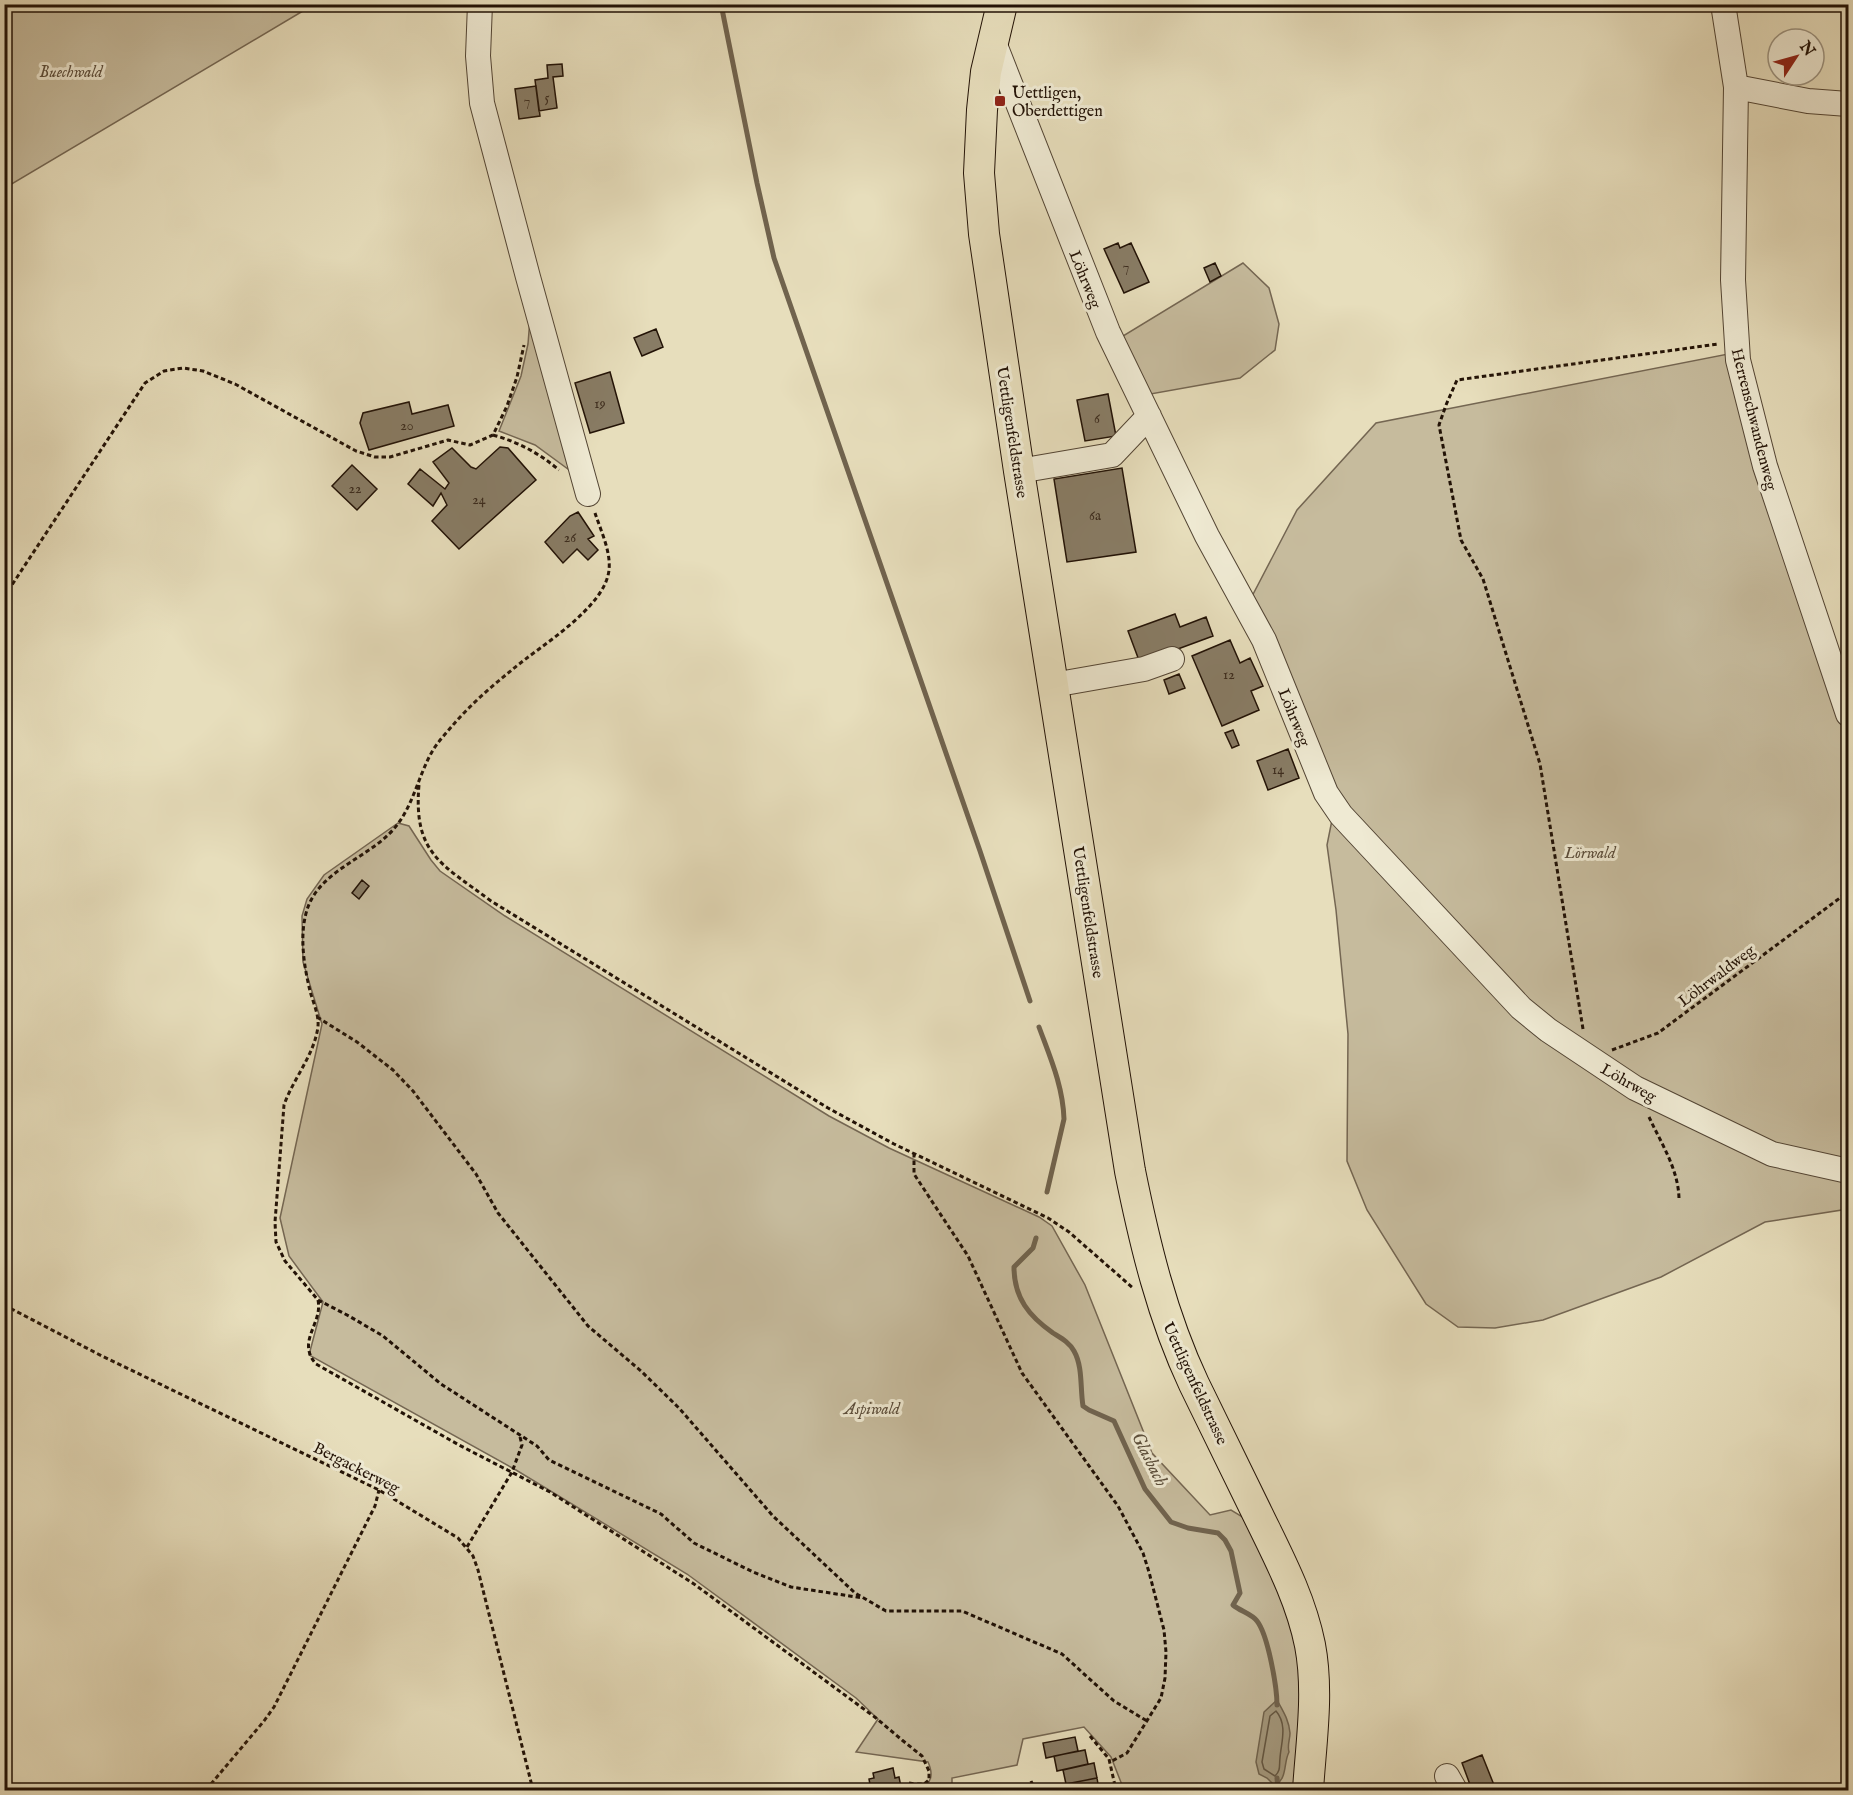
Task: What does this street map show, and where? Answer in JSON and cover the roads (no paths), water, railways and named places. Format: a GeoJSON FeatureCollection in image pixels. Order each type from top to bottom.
{"type":"FeatureCollection","features":[{"type":"Feature","properties":{"kind":"main road","name":"Uettligenfeldstrasse"},"geometry":{"type":"LineString","coordinates":[[995,19],[982,110],[979,173],[984,234],[1019,471],[1130,1172],[1145,1243],[1166,1316],[1181,1355],[1286,1572],[1301,1611],[1310,1647],[1313,1682],[1308,1791]]}},
{"type":"Feature","properties":{"kind":"street"},"geometry":{"type":"LineString","coordinates":[[480,4],[478,56],[482,103],[588,494]]}},
{"type":"Feature","properties":{"kind":"street","name":"Herrenschwandenweg"},"geometry":{"type":"LineString","coordinates":[[1723,4],[1736,87],[1733,280],[1736,342],[1743,381],[1765,466],[1848,714]]}},
{"type":"Feature","properties":{"kind":"street","name":"Löhrweg"},"geometry":{"type":"LineString","coordinates":[[995,19],[1100,312],[1207,536],[1264,640],[1326,793],[1336,808],[1521,1008],[1548,1030],[1635,1088],[1772,1154],[1848,1171]]}},
{"type":"Feature","properties":{"kind":"street"},"geometry":{"type":"LineString","coordinates":[[1736,87],[1808,101],[1848,104]]}},
{"type":"Feature","properties":{"kind":"street"},"geometry":{"type":"LineString","coordinates":[[1019,471],[1112,455],[1149,416]]}},
{"type":"Feature","properties":{"kind":"street"},"geometry":{"type":"LineString","coordinates":[[1053,685],[1143,669],[1172,659]]}},
{"type":"Feature","properties":{"kind":"water"},"geometry":{"type":"Polygon","coordinates":[[[1277,1700],[1287,1720],[1290,1733],[1284,1774],[1275,1786],[1259,1774],[1256,1762],[1264,1712],[1277,1700]]]}},
{"type":"Feature","properties":{"kind":"waterway"},"geometry":{"type":"LineString","coordinates":[[721,4],[774,258],[1030,1001]]}},
{"type":"Feature","properties":{"kind":"waterway"},"geometry":{"type":"LineString","coordinates":[[1039,1027],[1059,1083],[1064,1119],[1047,1192]]}},
{"type":"Feature","properties":{"kind":"waterway","name":"Glasbach"},"geometry":{"type":"LineString","coordinates":[[1036,1238],[1033,1248],[1014,1267],[1017,1288],[1024,1305],[1037,1320],[1065,1340],[1072,1348],[1079,1364],[1083,1406],[1114,1421],[1145,1489],[1171,1522],[1188,1528],[1218,1533],[1225,1540],[1231,1551],[1240,1593],[1233,1605],[1255,1619],[1261,1628],[1271,1662],[1277,1705]]}},
{"type":"Feature","properties":{"kind":"waterway","name":"Glasbach"},"geometry":{"type":"LineString","coordinates":[[1277,1778],[1278,1790]]}},
{"type":"Feature","properties":{"kind":"place","name":"Uettligen, Oberdettigen"},"geometry":{"type":"Point","coordinates":[1000,101]}},
{"type":"Feature","properties":{"kind":"park label","name":"Buechwald"},"geometry":{"type":"Point","coordinates":[71,71]}},
{"type":"Feature","properties":{"kind":"park label","name":"Lörwald"},"geometry":{"type":"Point","coordinates":[1590,852]}},
{"type":"Feature","properties":{"kind":"park label","name":"Aspiwald"},"geometry":{"type":"Point","coordinates":[872,1408]}}]}
